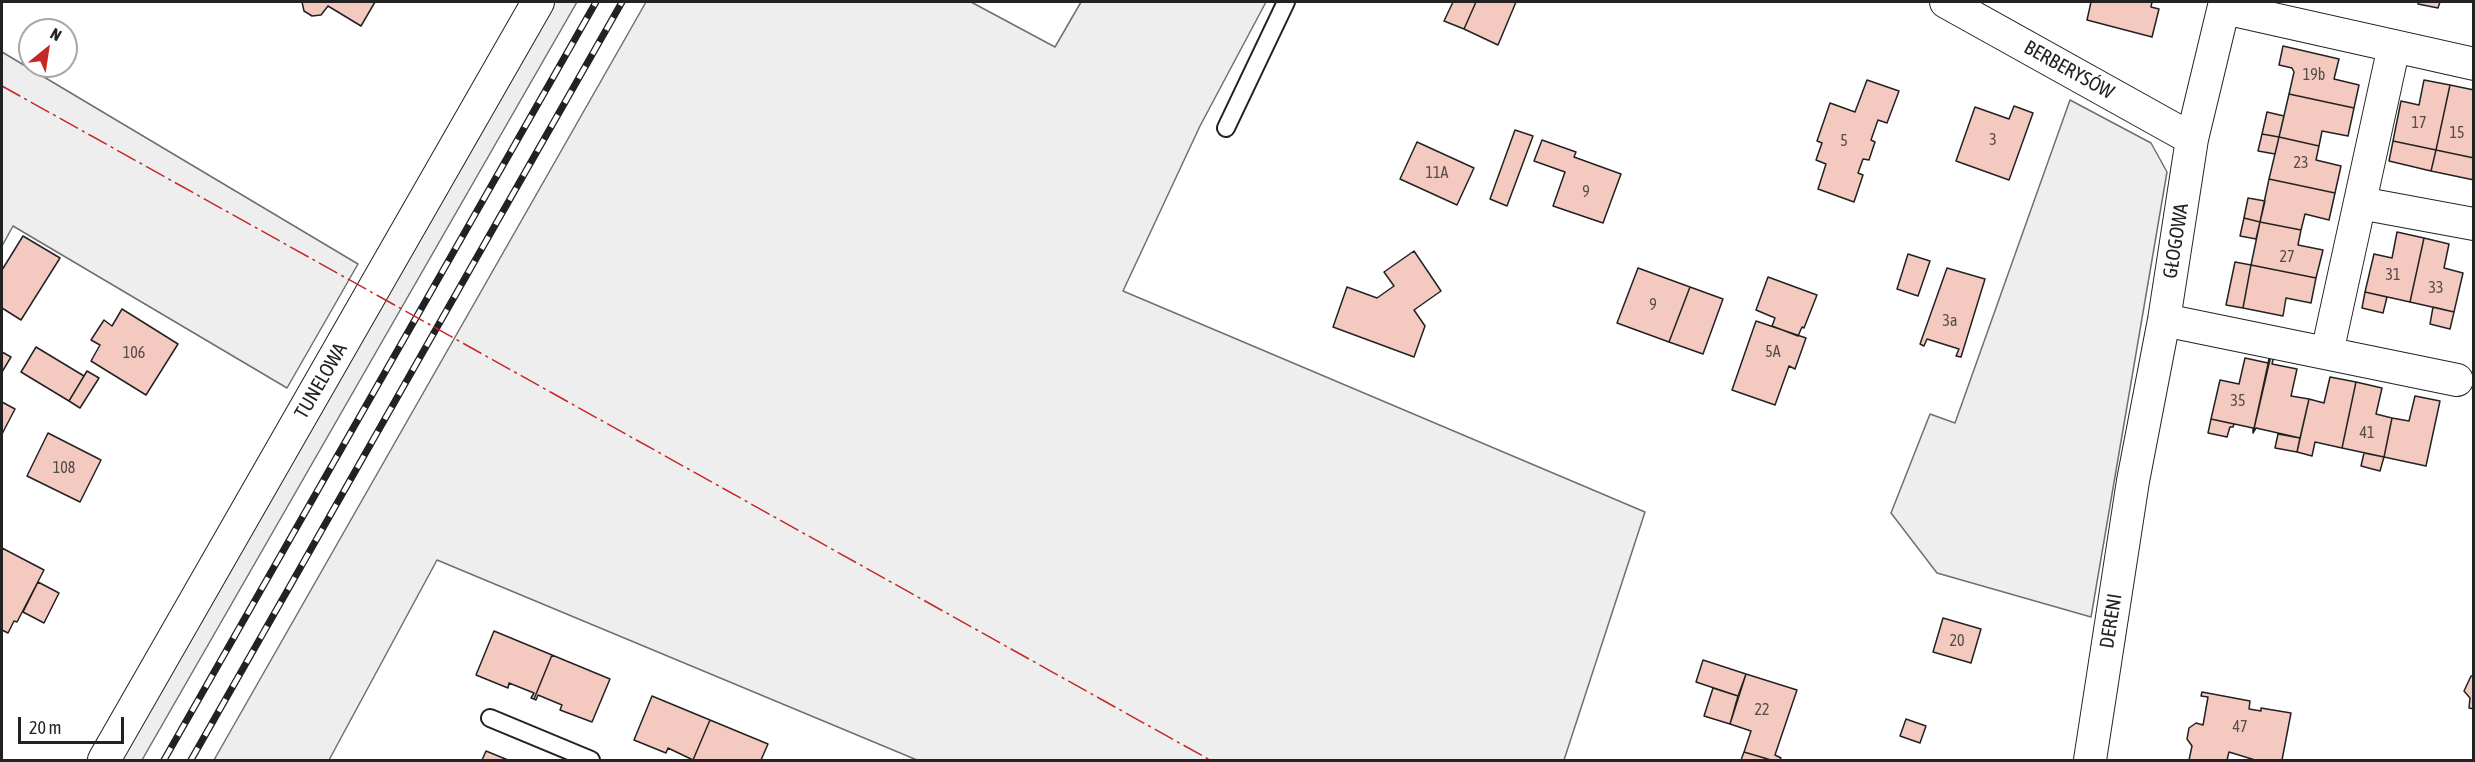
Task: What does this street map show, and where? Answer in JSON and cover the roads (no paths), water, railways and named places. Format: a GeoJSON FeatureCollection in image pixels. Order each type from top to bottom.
{"type":"FeatureCollection","features":[{"type":"Feature","properties":{"kind":"street","name":"TUNELOWA"},"geometry":{"type":"LineString","coordinates":[[104,760],[538,2]]}},
{"type":"Feature","properties":{"kind":"street","name":"BERBERYSÓW"},"geometry":{"type":"LineString","coordinates":[[1947,2],[2192,139]]}},
{"type":"Feature","properties":{"kind":"street","name":"GŁOGOWA"},"geometry":{"type":"LineString","coordinates":[[2133,481],[2164,320],[2192,139],[2224,5]]}},
{"type":"Feature","properties":{"kind":"street"},"geometry":{"type":"LineString","coordinates":[[2224,5],[2474,63]]}},
{"type":"Feature","properties":{"kind":"street"},"geometry":{"type":"LineString","coordinates":[[2327,353],[2394,46]]}},
{"type":"Feature","properties":{"kind":"street"},"geometry":{"type":"LineString","coordinates":[[2360,202],[2474,224]]}},
{"type":"Feature","properties":{"kind":"street"},"geometry":{"type":"LineString","coordinates":[[2164,320],[2457,380]]}},
{"type":"Feature","properties":{"kind":"street","name":"DERENI"},"geometry":{"type":"LineString","coordinates":[[2090,760],[2133,481]]}},
{"type":"Feature","properties":{"kind":"lane"},"geometry":{"type":"LineString","coordinates":[[1226,128],[1286,2]]}},
{"type":"Feature","properties":{"kind":"lane"},"geometry":{"type":"LineString","coordinates":[[489,718],[591,760]]}},
{"type":"Feature","properties":{"kind":"railway"},"geometry":{"type":"LineString","coordinates":[[164,760],[596,2]]}},
{"type":"Feature","properties":{"kind":"railway"},"geometry":{"type":"LineString","coordinates":[[191,760],[622,2]]}}]}
